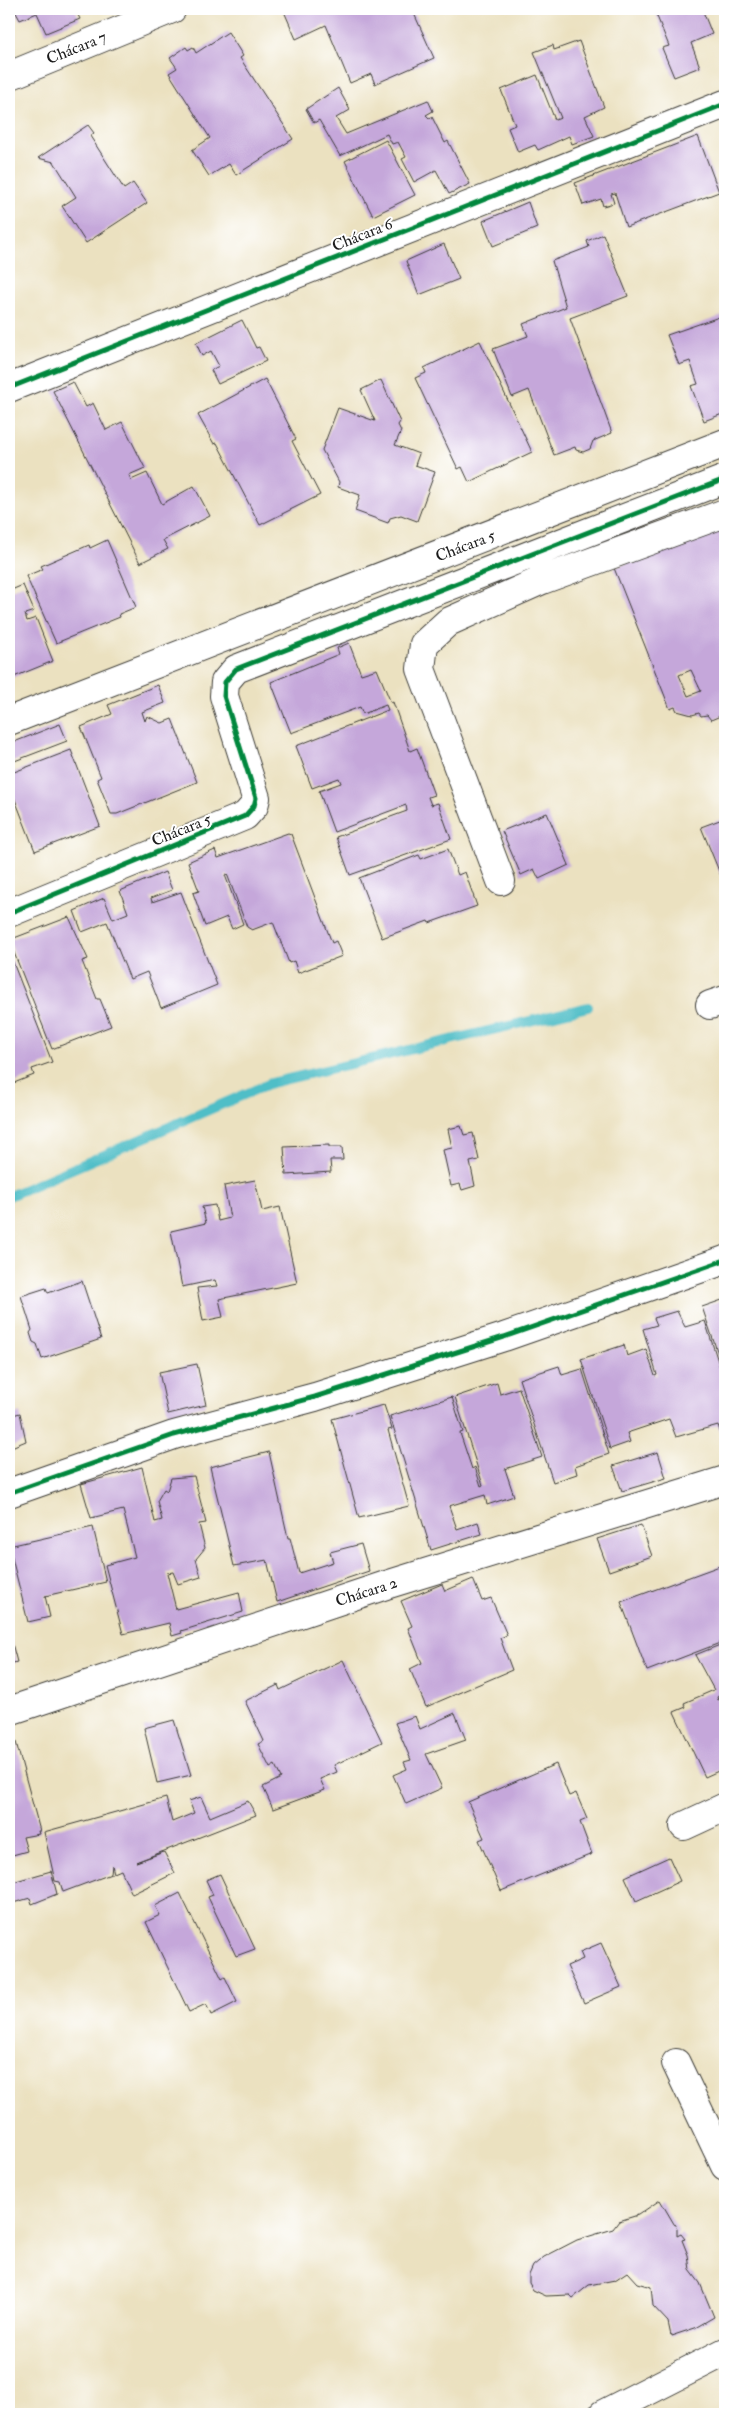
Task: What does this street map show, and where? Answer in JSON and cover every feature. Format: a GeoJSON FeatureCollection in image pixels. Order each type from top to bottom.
{"type":"FeatureCollection","features":[{"type":"Feature","properties":{"kind":"street","name":"Chácara 7"},"geometry":{"type":"LineString","coordinates":[[9,76],[172,9]]}},
{"type":"Feature","properties":{"kind":"street","name":"Chácara 6"},"geometry":{"type":"LineString","coordinates":[[9,388],[725,104]]}},
{"type":"Feature","properties":{"kind":"street","name":"Chácara 5"},"geometry":{"type":"LineString","coordinates":[[9,721],[725,444]]}},
{"type":"Feature","properties":{"kind":"street","name":"Chácara 5"},"geometry":{"type":"LineString","coordinates":[[9,913],[245,816],[251,811],[256,798],[224,696],[226,682],[236,668],[725,479]]}},
{"type":"Feature","properties":{"kind":"street"},"geometry":{"type":"LineString","coordinates":[[501,881],[421,670],[424,644],[448,622],[542,580],[725,512]]}},
{"type":"Feature","properties":{"kind":"street"},"geometry":{"type":"LineString","coordinates":[[9,1493],[174,1435],[315,1397],[504,1337],[725,1260]]}},
{"type":"Feature","properties":{"kind":"street","name":"Chácara 2"},"geometry":{"type":"LineString","coordinates":[[9,1711],[386,1584],[725,1480]]}},
{"type":"Feature","properties":{"kind":"street"},"geometry":{"type":"LineString","coordinates":[[684,1826],[725,1807]]}},
{"type":"Feature","properties":{"kind":"street"},"geometry":{"type":"LineString","coordinates":[[676,2063],[725,2166]]}},
{"type":"Feature","properties":{"kind":"street"},"geometry":{"type":"LineString","coordinates":[[603,2414],[725,2352]]}},
{"type":"Feature","properties":{"kind":"building"},"geometry":{"type":"Polygon","coordinates":[[[14,9],[75,9],[80,19],[46,33],[37,13],[20,20],[14,9]]]}},
{"type":"Feature","properties":{"kind":"building"},"geometry":{"type":"Polygon","coordinates":[[[283,9],[412,9],[434,58],[375,84],[371,74],[350,83],[326,25],[296,39],[283,9]]]}},
{"type":"Feature","properties":{"kind":"building"},"geometry":{"type":"Polygon","coordinates":[[[654,9],[702,9],[712,34],[691,43],[700,67],[674,77],[662,48],[669,46],[654,9]]]}},
{"type":"Feature","properties":{"kind":"building"},"geometry":{"type":"Polygon","coordinates":[[[228,32],[243,56],[240,58],[293,139],[236,175],[229,164],[209,176],[192,150],[210,138],[169,73],[177,68],[170,58],[186,47],[188,50],[193,47],[196,53],[228,32]]]}},
{"type":"Feature","properties":{"kind":"building"},"geometry":{"type":"Polygon","coordinates":[[[579,41],[604,107],[585,116],[594,136],[572,144],[569,136],[538,150],[535,145],[518,152],[508,128],[515,125],[501,90],[537,75],[555,120],[561,118],[534,52],[553,45],[554,50],[579,41]]]}},
{"type":"Feature","properties":{"kind":"building"},"geometry":{"type":"Polygon","coordinates":[[[338,88],[350,110],[336,118],[346,134],[428,100],[433,111],[426,115],[429,118],[432,117],[445,143],[448,141],[470,184],[449,194],[436,170],[414,182],[402,159],[406,157],[398,142],[392,144],[387,134],[340,156],[319,120],[314,123],[306,109],[338,88]]]}},
{"type":"Feature","properties":{"kind":"building"},"geometry":{"type":"Polygon","coordinates":[[[88,125],[94,133],[90,136],[124,189],[133,183],[147,203],[86,243],[62,206],[76,197],[54,162],[38,158],[88,125]]]}},
{"type":"Feature","properties":{"kind":"building"},"geometry":{"type":"Polygon","coordinates":[[[698,136],[719,192],[626,227],[615,193],[611,194],[614,203],[603,206],[601,199],[583,205],[575,183],[698,136]]]}},
{"type":"Feature","properties":{"kind":"building"},"geometry":{"type":"Polygon","coordinates":[[[386,140],[415,195],[373,216],[345,161],[386,140]]]}},
{"type":"Feature","properties":{"kind":"building"},"geometry":{"type":"Polygon","coordinates":[[[528,202],[537,228],[493,246],[483,221],[528,202]]]}},
{"type":"Feature","properties":{"kind":"building"},"geometry":{"type":"Polygon","coordinates":[[[603,234],[628,296],[570,318],[612,433],[593,441],[590,449],[583,452],[576,450],[575,447],[554,455],[529,390],[512,397],[493,349],[528,336],[523,324],[566,307],[552,261],[589,247],[587,241],[603,234]]]}},
{"type":"Feature","properties":{"kind":"building"},"geometry":{"type":"Polygon","coordinates":[[[444,244],[459,279],[419,295],[406,261],[444,244]]]}},
{"type":"Feature","properties":{"kind":"building"},"geometry":{"type":"Polygon","coordinates":[[[725,315],[725,413],[704,421],[691,386],[698,384],[690,361],[679,365],[667,335],[725,315]]]}},
{"type":"Feature","properties":{"kind":"building"},"geometry":{"type":"Polygon","coordinates":[[[242,320],[256,348],[259,347],[266,361],[218,384],[211,370],[219,366],[211,351],[202,356],[196,343],[242,320]]]}},
{"type":"Feature","properties":{"kind":"building"},"geometry":{"type":"Polygon","coordinates":[[[480,341],[532,452],[469,482],[462,467],[458,469],[415,378],[426,373],[424,368],[480,341]]]}},
{"type":"Feature","properties":{"kind":"building"},"geometry":{"type":"Polygon","coordinates":[[[265,379],[296,439],[292,441],[320,495],[260,525],[217,443],[214,444],[198,415],[265,379]]]}},
{"type":"Feature","properties":{"kind":"building"},"geometry":{"type":"Polygon","coordinates":[[[381,380],[400,422],[398,425],[401,431],[395,445],[419,454],[415,465],[435,472],[417,521],[401,515],[390,518],[388,523],[355,511],[360,495],[338,487],[339,482],[322,450],[338,408],[375,421],[361,390],[381,380]]]}},
{"type":"Feature","properties":{"kind":"building"},"geometry":{"type":"Polygon","coordinates":[[[73,382],[86,407],[93,403],[106,430],[122,422],[145,468],[129,475],[131,480],[147,473],[162,504],[194,486],[210,516],[163,540],[168,549],[140,563],[53,391],[73,382]]]}},
{"type":"Feature","properties":{"kind":"building"},"geometry":{"type":"Polygon","coordinates":[[[725,525],[725,714],[711,720],[707,715],[701,716],[699,713],[692,715],[677,711],[675,707],[670,709],[614,568],[725,525]],[[691,670],[679,675],[688,696],[701,691],[691,670]]]}},
{"type":"Feature","properties":{"kind":"building"},"geometry":{"type":"Polygon","coordinates":[[[107,540],[136,607],[119,614],[120,617],[56,643],[26,576],[43,569],[41,566],[89,545],[90,548],[107,540]]]}},
{"type":"Feature","properties":{"kind":"building"},"geometry":{"type":"Polygon","coordinates":[[[23,585],[34,611],[25,614],[27,621],[36,618],[53,661],[9,679],[9,591],[23,585]]]}},
{"type":"Feature","properties":{"kind":"building"},"geometry":{"type":"Polygon","coordinates":[[[349,643],[361,674],[377,669],[391,703],[393,702],[410,751],[417,748],[434,795],[428,797],[431,805],[438,803],[451,839],[350,875],[336,837],[407,811],[406,805],[334,832],[319,791],[341,783],[339,778],[312,788],[296,746],[388,710],[386,705],[363,714],[360,707],[291,733],[271,682],[339,654],[337,648],[349,643]]]}},
{"type":"Feature","properties":{"kind":"building"},"geometry":{"type":"Polygon","coordinates":[[[158,685],[165,703],[142,712],[145,721],[147,716],[162,723],[172,719],[197,782],[117,814],[111,814],[97,779],[101,777],[81,727],[112,714],[108,705],[158,685]]]}},
{"type":"Feature","properties":{"kind":"building"},"geometry":{"type":"Polygon","coordinates":[[[60,724],[67,741],[12,762],[9,744],[60,724]]]}},
{"type":"Feature","properties":{"kind":"building"},"geometry":{"type":"Polygon","coordinates":[[[71,750],[100,826],[35,851],[9,784],[9,774],[71,750]]]}},
{"type":"Feature","properties":{"kind":"building"},"geometry":{"type":"Polygon","coordinates":[[[547,813],[569,865],[539,879],[534,869],[521,875],[502,831],[547,813]]]}},
{"type":"Feature","properties":{"kind":"building"},"geometry":{"type":"Polygon","coordinates":[[[725,818],[725,874],[721,876],[701,827],[725,818]]]}},
{"type":"Feature","properties":{"kind":"building"},"geometry":{"type":"Polygon","coordinates":[[[288,833],[291,834],[332,943],[336,941],[342,956],[298,973],[294,961],[289,963],[273,922],[252,930],[247,927],[227,874],[225,875],[243,924],[232,929],[227,917],[205,926],[193,893],[199,891],[188,862],[215,850],[218,858],[288,833]]]}},
{"type":"Feature","properties":{"kind":"building"},"geometry":{"type":"Polygon","coordinates":[[[448,849],[458,875],[465,872],[477,906],[382,938],[359,878],[419,855],[421,859],[448,849]]]}},
{"type":"Feature","properties":{"kind":"building"},"geometry":{"type":"Polygon","coordinates":[[[165,872],[172,890],[151,898],[152,902],[181,892],[217,985],[161,1008],[147,972],[130,979],[107,922],[82,932],[74,911],[104,898],[113,919],[128,913],[120,891],[165,872]]]}},
{"type":"Feature","properties":{"kind":"building"},"geometry":{"type":"Polygon","coordinates":[[[69,917],[88,959],[82,961],[97,999],[100,999],[111,1026],[52,1049],[9,940],[69,917]]]}},
{"type":"Feature","properties":{"kind":"building"},"geometry":{"type":"Polygon","coordinates":[[[12,960],[52,1062],[32,1069],[34,1075],[9,1085],[9,961],[12,960]]]}},
{"type":"Feature","properties":{"kind":"building"},"geometry":{"type":"Polygon","coordinates":[[[461,1126],[464,1135],[473,1133],[479,1160],[470,1162],[475,1186],[462,1190],[460,1184],[451,1186],[443,1150],[452,1148],[448,1129],[461,1126]]]}},
{"type":"Feature","properties":{"kind":"building"},"geometry":{"type":"Polygon","coordinates":[[[329,1145],[329,1147],[342,1147],[343,1160],[330,1160],[331,1172],[286,1175],[284,1147],[329,1145]]]}},
{"type":"Feature","properties":{"kind":"building"},"geometry":{"type":"Polygon","coordinates":[[[255,1180],[262,1211],[280,1207],[297,1283],[219,1299],[223,1317],[203,1321],[197,1288],[217,1286],[215,1280],[182,1287],[171,1231],[206,1223],[202,1207],[215,1205],[218,1221],[230,1218],[224,1186],[255,1180]]]}},
{"type":"Feature","properties":{"kind":"building"},"geometry":{"type":"Polygon","coordinates":[[[82,1281],[101,1339],[42,1359],[37,1344],[33,1342],[30,1333],[32,1330],[21,1296],[46,1288],[48,1293],[82,1281]]]}},
{"type":"Feature","properties":{"kind":"building"},"geometry":{"type":"Polygon","coordinates":[[[725,1299],[725,1374],[702,1307],[725,1299]]]}},
{"type":"Feature","properties":{"kind":"building"},"geometry":{"type":"Polygon","coordinates":[[[677,1311],[685,1327],[705,1321],[725,1383],[725,1433],[721,1434],[718,1425],[676,1437],[669,1419],[627,1433],[630,1442],[610,1449],[581,1359],[624,1345],[627,1356],[646,1349],[655,1376],[657,1375],[643,1329],[657,1325],[654,1318],[677,1311]]]}},
{"type":"Feature","properties":{"kind":"building"},"geometry":{"type":"Polygon","coordinates":[[[197,1364],[206,1405],[168,1414],[159,1372],[197,1364]]]}},
{"type":"Feature","properties":{"kind":"building"},"geometry":{"type":"Polygon","coordinates":[[[559,1366],[562,1375],[582,1369],[609,1454],[575,1466],[577,1474],[553,1482],[519,1379],[559,1366]]]}},
{"type":"Feature","properties":{"kind":"building"},"geometry":{"type":"Polygon","coordinates":[[[497,1383],[500,1394],[519,1388],[542,1457],[505,1469],[514,1496],[487,1505],[485,1495],[449,1506],[457,1529],[478,1522],[482,1534],[431,1550],[390,1416],[452,1397],[463,1432],[460,1433],[472,1469],[475,1467],[481,1486],[483,1485],[455,1397],[497,1383]]]}},
{"type":"Feature","properties":{"kind":"building"},"geometry":{"type":"Polygon","coordinates":[[[384,1405],[392,1429],[388,1430],[409,1506],[359,1518],[332,1419],[384,1405]]]}},
{"type":"Feature","properties":{"kind":"building"},"geometry":{"type":"Polygon","coordinates":[[[20,1413],[26,1441],[9,1448],[9,1416],[20,1413]]]}},
{"type":"Feature","properties":{"kind":"building"},"geometry":{"type":"Polygon","coordinates":[[[269,1452],[288,1538],[290,1538],[299,1573],[333,1562],[330,1552],[361,1544],[369,1571],[277,1602],[267,1560],[234,1566],[210,1467],[269,1452]]]}},
{"type":"Feature","properties":{"kind":"building"},"geometry":{"type":"Polygon","coordinates":[[[658,1452],[666,1478],[622,1491],[613,1466],[658,1452]]]}},
{"type":"Feature","properties":{"kind":"building"},"geometry":{"type":"Polygon","coordinates":[[[142,1467],[155,1522],[162,1520],[157,1501],[164,1489],[167,1491],[171,1478],[194,1476],[206,1523],[199,1524],[205,1548],[196,1559],[201,1577],[178,1584],[173,1572],[167,1573],[176,1609],[239,1592],[243,1612],[181,1631],[182,1633],[172,1636],[169,1623],[123,1634],[105,1565],[135,1557],[123,1510],[91,1518],[81,1484],[142,1467]]]}},
{"type":"Feature","properties":{"kind":"building"},"geometry":{"type":"Polygon","coordinates":[[[641,1525],[652,1556],[609,1571],[597,1539],[641,1525]]]}},
{"type":"Feature","properties":{"kind":"building"},"geometry":{"type":"Polygon","coordinates":[[[93,1527],[106,1582],[45,1596],[50,1617],[28,1622],[9,1546],[93,1527]]]}},
{"type":"Feature","properties":{"kind":"building"},"geometry":{"type":"Polygon","coordinates":[[[725,1564],[725,1641],[647,1671],[621,1602],[725,1564]]]}},
{"type":"Feature","properties":{"kind":"building"},"geometry":{"type":"Polygon","coordinates":[[[473,1579],[482,1601],[491,1598],[507,1635],[500,1638],[512,1670],[426,1707],[410,1669],[422,1663],[408,1628],[412,1626],[401,1601],[442,1584],[445,1591],[473,1579]]]}},
{"type":"Feature","properties":{"kind":"building"},"geometry":{"type":"Polygon","coordinates":[[[9,1594],[13,1609],[9,1610],[9,1594]]]}},
{"type":"Feature","properties":{"kind":"building"},"geometry":{"type":"Polygon","coordinates":[[[9,1632],[17,1662],[9,1664],[9,1632]]]}},
{"type":"Feature","properties":{"kind":"building"},"geometry":{"type":"Polygon","coordinates":[[[725,1643],[725,1693],[717,1697],[718,1700],[725,1697],[725,1768],[705,1777],[674,1712],[686,1707],[684,1703],[714,1690],[695,1655],[725,1643]]]}},
{"type":"Feature","properties":{"kind":"building"},"geometry":{"type":"Polygon","coordinates":[[[343,1660],[382,1742],[334,1765],[337,1772],[320,1779],[325,1790],[273,1809],[263,1787],[281,1778],[275,1765],[270,1768],[258,1744],[264,1741],[245,1701],[278,1685],[280,1690],[343,1660]]]}},
{"type":"Feature","properties":{"kind":"building"},"geometry":{"type":"Polygon","coordinates":[[[455,1713],[466,1740],[426,1754],[442,1788],[406,1804],[393,1775],[407,1769],[404,1762],[411,1760],[395,1723],[415,1716],[420,1729],[455,1713]]]}},
{"type":"Feature","properties":{"kind":"building"},"geometry":{"type":"Polygon","coordinates":[[[174,1720],[191,1775],[157,1783],[144,1728],[174,1720]]]}},
{"type":"Feature","properties":{"kind":"building"},"geometry":{"type":"Polygon","coordinates":[[[13,1731],[40,1831],[38,1831],[39,1834],[23,1837],[27,1851],[9,1856],[9,1732],[13,1731]]]}},
{"type":"Feature","properties":{"kind":"building"},"geometry":{"type":"Polygon","coordinates":[[[556,1764],[569,1796],[576,1793],[587,1819],[580,1822],[592,1854],[501,1891],[479,1840],[484,1838],[468,1802],[556,1764]]]}},
{"type":"Feature","properties":{"kind":"building"},"geometry":{"type":"Polygon","coordinates":[[[201,1797],[210,1817],[248,1801],[256,1815],[136,1862],[164,1852],[175,1873],[132,1894],[121,1870],[114,1873],[112,1865],[111,1874],[63,1892],[60,1882],[55,1881],[44,1832],[166,1798],[172,1822],[194,1813],[189,1801],[201,1797]]]}},
{"type":"Feature","properties":{"kind":"building"},"geometry":{"type":"Polygon","coordinates":[[[669,1857],[680,1881],[636,1901],[625,1877],[669,1857]]]}},
{"type":"Feature","properties":{"kind":"building"},"geometry":{"type":"Polygon","coordinates":[[[51,1871],[57,1894],[32,1904],[30,1898],[13,1903],[9,1883],[51,1871]]]}},
{"type":"Feature","properties":{"kind":"building"},"geometry":{"type":"Polygon","coordinates":[[[220,1874],[255,1949],[236,1956],[208,1897],[213,1895],[206,1880],[220,1874]]]}},
{"type":"Feature","properties":{"kind":"building"},"geometry":{"type":"Polygon","coordinates":[[[180,1893],[222,1979],[225,1977],[237,2002],[211,2015],[206,2004],[189,2012],[146,1922],[160,1915],[155,1906],[180,1893]]]}},
{"type":"Feature","properties":{"kind":"building"},"geometry":{"type":"Polygon","coordinates":[[[601,1943],[621,1987],[584,2003],[567,1966],[583,1959],[580,1952],[601,1943]]]}},
{"type":"Feature","properties":{"kind":"building"},"geometry":{"type":"Polygon","coordinates":[[[660,2200],[677,2229],[677,2236],[681,2234],[685,2239],[682,2240],[688,2255],[690,2270],[700,2283],[714,2317],[695,2328],[671,2336],[668,2322],[653,2306],[651,2287],[637,2283],[627,2272],[615,2280],[589,2285],[573,2298],[570,2295],[546,2296],[533,2290],[529,2283],[529,2275],[533,2266],[544,2257],[577,2240],[613,2229],[619,2221],[638,2215],[660,2200]]]}},
{"type":"Feature","properties":{"kind":"waterway"},"geometry":{"type":"LineString","coordinates":[[9,1196],[271,1083],[588,1007]]}},
{"type":"Feature","properties":{"kind":"cycle path"},"geometry":{"type":"LineString","coordinates":[[9,388],[725,104]]}},
{"type":"Feature","properties":{"kind":"cycle path"},"geometry":{"type":"LineString","coordinates":[[9,913],[245,816],[254,806],[256,798],[224,696],[225,682],[236,669],[725,479]]}},
{"type":"Feature","properties":{"kind":"cycle path"},"geometry":{"type":"LineString","coordinates":[[9,1493],[174,1435],[315,1397],[504,1337],[725,1260]]}}]}
